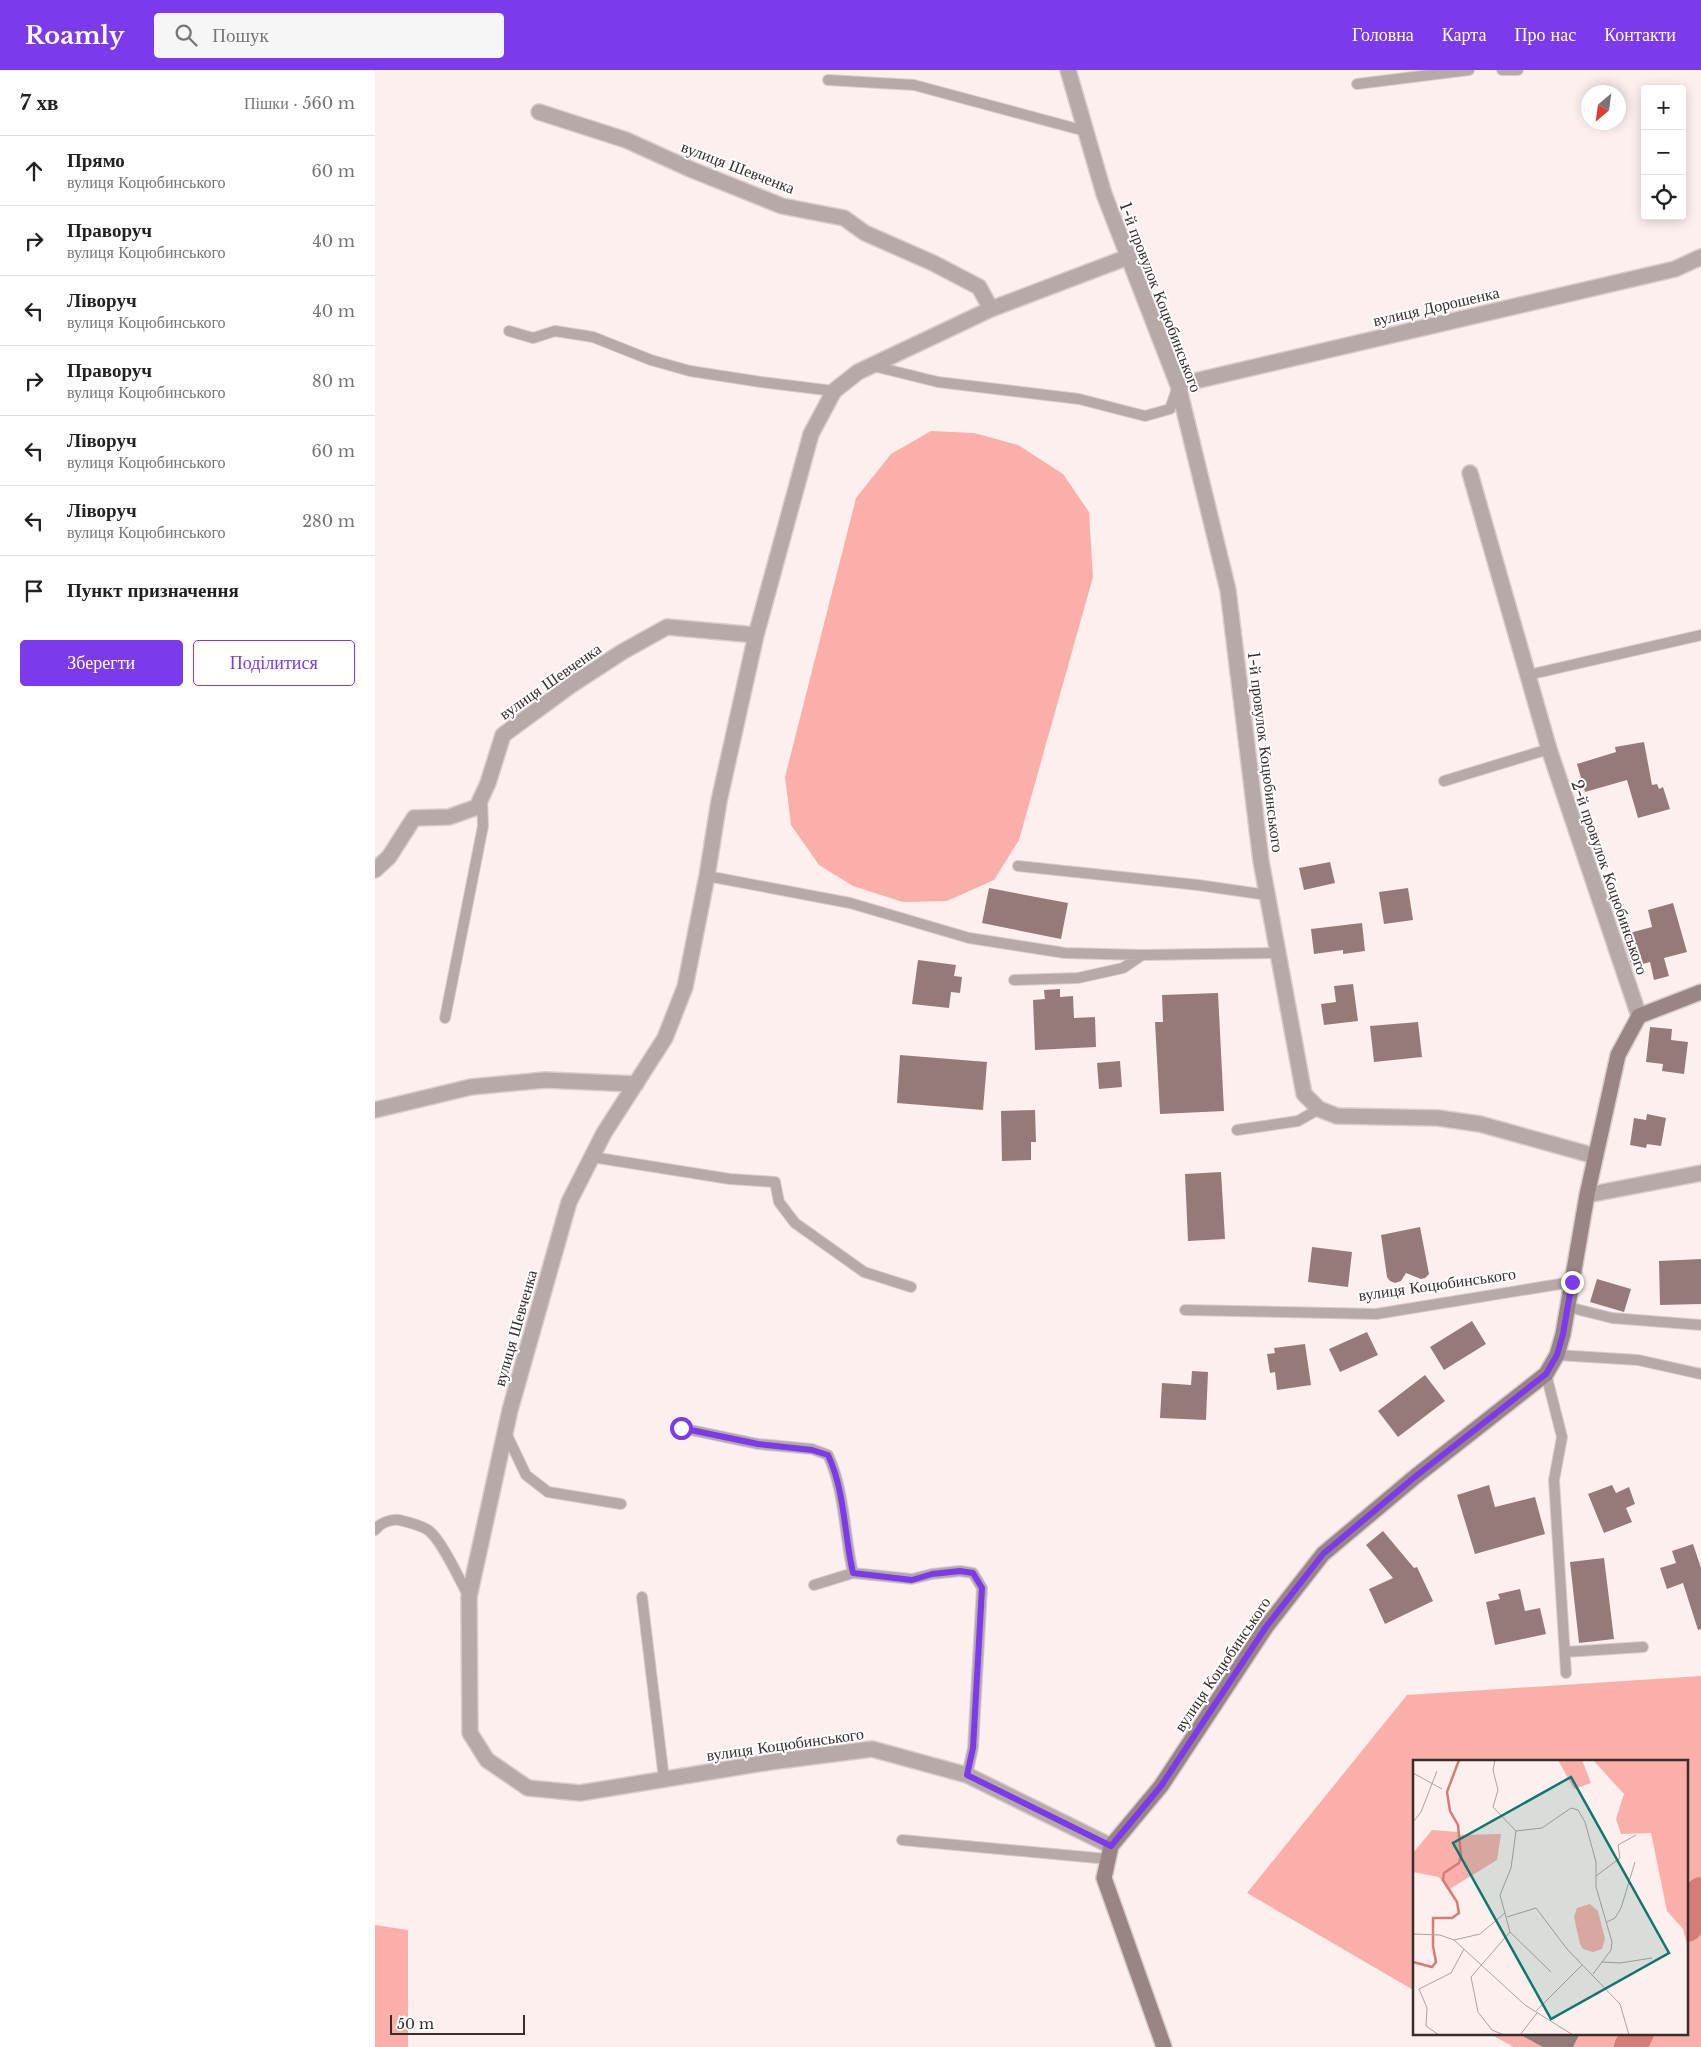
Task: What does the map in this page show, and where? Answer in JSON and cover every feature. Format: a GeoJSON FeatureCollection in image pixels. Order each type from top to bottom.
{"type":"FeatureCollection","features":[{"type":"Feature","properties":{"kind":"street","name":"1-й провулок Коцюбинського"},"geometry":{"type":"LineString","coordinates":[[1068,70],[1103,194],[1178,385],[1228,590],[1267,895],[1304,1094],[1319,1109]]}},
{"type":"Feature","properties":{"kind":"street","name":"вулиця Шевченка"},"geometry":{"type":"LineString","coordinates":[[539,112],[626,140],[690,169],[782,206],[844,218],[865,233],[933,263],[979,287],[991,309]]}},
{"type":"Feature","properties":{"kind":"street","name":"вулиця Шевченка"},"geometry":{"type":"LineString","coordinates":[[487,1760],[470,1733],[469,1597],[505,1431],[569,1202],[604,1133],[665,1038],[685,987],[707,876],[719,801],[757,635],[811,434],[834,391],[858,372],[991,309],[1128,257]]}},
{"type":"Feature","properties":{"kind":"street","name":"вулиця Дорошенка"},"geometry":{"type":"LineString","coordinates":[[1178,385],[1675,269],[1701,257]]}},
{"type":"Feature","properties":{"kind":"street","name":"2-й провулок Коцюбинського"},"geometry":{"type":"LineString","coordinates":[[1470,473],[1549,749],[1639,1016]]}},
{"type":"Feature","properties":{"kind":"street","name":"вулиця Шевченка"},"geometry":{"type":"LineString","coordinates":[[375,870],[389,857],[414,818],[449,817],[477,806],[488,783],[503,735],[570,686],[622,652],[667,628],[757,635]]}},
{"type":"Feature","properties":{"kind":"street"},"geometry":{"type":"LineString","coordinates":[[1639,1016],[1701,992]]}},
{"type":"Feature","properties":{"kind":"street","name":"вулиця Коцюбинського"},"geometry":{"type":"LineString","coordinates":[[487,1760],[527,1788],[580,1793],[770,1762],[872,1749],[967,1775],[1110,1853],[1161,1786],[1266,1627],[1323,1554],[1416,1476],[1546,1374],[1557,1355],[1563,1334],[1587,1195],[1618,1055],[1639,1016]]}},
{"type":"Feature","properties":{"kind":"street"},"geometry":{"type":"LineString","coordinates":[[375,1110],[471,1087],[545,1080],[635,1084]]}},
{"type":"Feature","properties":{"kind":"street"},"geometry":{"type":"LineString","coordinates":[[1319,1109],[1337,1116],[1438,1118],[1480,1124],[1595,1156]]}},
{"type":"Feature","properties":{"kind":"street"},"geometry":{"type":"LineString","coordinates":[[1587,1195],[1701,1173]]}},
{"type":"Feature","properties":{"kind":"street"},"geometry":{"type":"LineString","coordinates":[[1110,1853],[1104,1878],[1164,2047]]}},
{"type":"Feature","properties":{"kind":"lane"},"geometry":{"type":"LineString","coordinates":[[1357,84],[1469,70]]}},
{"type":"Feature","properties":{"kind":"lane"},"geometry":{"type":"LineString","coordinates":[[1502,70],[1518,70]]}},
{"type":"Feature","properties":{"kind":"lane"},"geometry":{"type":"LineString","coordinates":[[829,80],[914,85],[1085,131]]}},
{"type":"Feature","properties":{"kind":"lane"},"geometry":{"type":"LineString","coordinates":[[509,331],[533,338],[555,331],[593,337],[651,360],[690,371],[834,391]]}},
{"type":"Feature","properties":{"kind":"lane"},"geometry":{"type":"LineString","coordinates":[[873,366],[938,382],[1079,399],[1145,416],[1170,409],[1178,385]]}},
{"type":"Feature","properties":{"kind":"lane"},"geometry":{"type":"LineString","coordinates":[[1528,675],[1701,635]]}},
{"type":"Feature","properties":{"kind":"lane"},"geometry":{"type":"LineString","coordinates":[[1444,781],[1549,749]]}},
{"type":"Feature","properties":{"kind":"lane"},"geometry":{"type":"LineString","coordinates":[[445,1018],[483,826],[482,796]]}},
{"type":"Feature","properties":{"kind":"lane"},"geometry":{"type":"LineString","coordinates":[[1017,866],[1198,885],[1267,895]]}},
{"type":"Feature","properties":{"kind":"lane"},"geometry":{"type":"LineString","coordinates":[[707,876],[850,903],[969,938],[1065,952],[1142,955],[1278,953]]}},
{"type":"Feature","properties":{"kind":"lane"},"geometry":{"type":"LineString","coordinates":[[1014,980],[1078,978],[1123,968],[1142,955]]}},
{"type":"Feature","properties":{"kind":"lane"},"geometry":{"type":"LineString","coordinates":[[1237,1130],[1298,1121],[1319,1109]]}},
{"type":"Feature","properties":{"kind":"lane"},"geometry":{"type":"LineString","coordinates":[[592,1157],[730,1180],[775,1182],[779,1202],[795,1223],[864,1272],[911,1287]]}},
{"type":"Feature","properties":{"kind":"lane","name":"вулиця Коцюбинського"},"geometry":{"type":"LineString","coordinates":[[1185,1310],[1376,1314],[1572,1282]]}},
{"type":"Feature","properties":{"kind":"lane"},"geometry":{"type":"LineString","coordinates":[[1568,1307],[1612,1318],[1701,1325]]}},
{"type":"Feature","properties":{"kind":"lane"},"geometry":{"type":"LineString","coordinates":[[1557,1355],[1638,1360],[1701,1374]]}},
{"type":"Feature","properties":{"kind":"lane"},"geometry":{"type":"LineString","coordinates":[[1546,1374],[1562,1437],[1554,1480],[1566,1673]]}},
{"type":"Feature","properties":{"kind":"lane"},"geometry":{"type":"LineString","coordinates":[[681,1428],[758,1444],[812,1450],[828,1455],[836,1472],[853,1573]]}},
{"type":"Feature","properties":{"kind":"lane"},"geometry":{"type":"LineString","coordinates":[[505,1431],[526,1475],[548,1492],[621,1504]]}},
{"type":"Feature","properties":{"kind":"lane","name":"вулиця Шевченка"},"geometry":{"type":"LineString","coordinates":[[375,1530],[391,1520],[408,1522],[429,1530],[441,1546],[469,1597]]}},
{"type":"Feature","properties":{"kind":"lane"},"geometry":{"type":"LineString","coordinates":[[814,1584],[853,1573],[912,1580],[932,1574],[960,1571],[973,1573],[982,1588],[973,1748],[967,1775]]}},
{"type":"Feature","properties":{"kind":"lane"},"geometry":{"type":"LineString","coordinates":[[642,1597],[664,1779]]}},
{"type":"Feature","properties":{"kind":"lane"},"geometry":{"type":"LineString","coordinates":[[1565,1652],[1643,1647]]}},
{"type":"Feature","properties":{"kind":"lane"},"geometry":{"type":"LineString","coordinates":[[903,1840],[1110,1853]]}},
{"type":"Feature","properties":{"kind":"shaded area"},"geometry":{"type":"Polygon","coordinates":[[[931,431],[974,433],[1018,445],[1063,474],[1089,512],[1093,577],[1019,840],[994,880],[947,901],[903,902],[853,886],[819,865],[791,825],[785,777],[856,498],[891,454],[931,431]]]}},
{"type":"Feature","properties":{"kind":"shaded area"},"geometry":{"type":"Polygon","coordinates":[[[1701,1676],[1701,2047],[1514,2047],[1490,2034],[1689,2034],[1689,1760],[1413,1760],[1413,1990],[1247,1893],[1407,1695],[1701,1676]]]}},
{"type":"Feature","properties":{"kind":"shaded area"},"geometry":{"type":"Polygon","coordinates":[[[375,1925],[408,1930],[408,2047],[375,2047],[375,1925]]]}},
{"type":"Feature","properties":{"kind":"building"},"geometry":{"type":"Polygon","coordinates":[[[1644,742],[1652,785],[1657,784],[1659,789],[1663,787],[1670,809],[1638,818],[1627,780],[1585,792],[1577,764],[1616,752],[1615,747],[1644,742]]]}},
{"type":"Feature","properties":{"kind":"building"},"geometry":{"type":"Polygon","coordinates":[[[1330,862],[1335,883],[1304,890],[1299,868],[1330,862]]]}},
{"type":"Feature","properties":{"kind":"building"},"geometry":{"type":"Polygon","coordinates":[[[989,888],[1068,903],[1061,939],[982,923],[989,888]]]}},
{"type":"Feature","properties":{"kind":"building"},"geometry":{"type":"Polygon","coordinates":[[[1408,888],[1413,920],[1384,924],[1379,892],[1408,888]]]}},
{"type":"Feature","properties":{"kind":"building"},"geometry":{"type":"Polygon","coordinates":[[[1673,903],[1687,952],[1664,958],[1669,976],[1654,980],[1650,962],[1632,967],[1622,935],[1652,927],[1648,910],[1673,903]]]}},
{"type":"Feature","properties":{"kind":"building"},"geometry":{"type":"Polygon","coordinates":[[[1362,923],[1365,951],[1343,954],[1343,950],[1314,954],[1311,929],[1362,923]]]}},
{"type":"Feature","properties":{"kind":"building"},"geometry":{"type":"Polygon","coordinates":[[[918,960],[956,965],[954,976],[962,977],[960,993],[951,992],[949,1008],[912,1004],[918,960]]]}},
{"type":"Feature","properties":{"kind":"building"},"geometry":{"type":"Polygon","coordinates":[[[1353,984],[1358,1021],[1324,1025],[1321,1004],[1336,1002],[1334,986],[1353,984]]]}},
{"type":"Feature","properties":{"kind":"building"},"geometry":{"type":"Polygon","coordinates":[[[1060,989],[1060,997],[1073,996],[1074,1018],[1095,1017],[1096,1047],[1035,1050],[1033,1000],[1045,999],[1044,990],[1060,989]]]}},
{"type":"Feature","properties":{"kind":"building"},"geometry":{"type":"Polygon","coordinates":[[[1218,993],[1224,1111],[1160,1114],[1155,1022],[1163,1022],[1162,995],[1218,993]]]}},
{"type":"Feature","properties":{"kind":"building"},"geometry":{"type":"Polygon","coordinates":[[[1418,1022],[1422,1057],[1374,1062],[1370,1026],[1418,1022]]]}},
{"type":"Feature","properties":{"kind":"building"},"geometry":{"type":"Polygon","coordinates":[[[1650,1027],[1672,1029],[1671,1040],[1688,1042],[1684,1074],[1662,1071],[1663,1064],[1646,1062],[1650,1027]]]}},
{"type":"Feature","properties":{"kind":"building"},"geometry":{"type":"Polygon","coordinates":[[[900,1055],[987,1062],[983,1110],[897,1103],[900,1055]]]}},
{"type":"Feature","properties":{"kind":"building"},"geometry":{"type":"Polygon","coordinates":[[[1120,1061],[1122,1087],[1099,1089],[1097,1063],[1120,1061]]]}},
{"type":"Feature","properties":{"kind":"building"},"geometry":{"type":"Polygon","coordinates":[[[1035,1110],[1036,1142],[1031,1142],[1031,1160],[1002,1161],[1001,1111],[1035,1110]]]}},
{"type":"Feature","properties":{"kind":"building"},"geometry":{"type":"Polygon","coordinates":[[[1647,1114],[1666,1118],[1661,1146],[1647,1144],[1646,1148],[1630,1145],[1634,1118],[1646,1120],[1647,1114]]]}},
{"type":"Feature","properties":{"kind":"building"},"geometry":{"type":"Polygon","coordinates":[[[1221,1172],[1225,1239],[1188,1241],[1185,1174],[1221,1172]]]}},
{"type":"Feature","properties":{"kind":"building"},"geometry":{"type":"Polygon","coordinates":[[[1420,1227],[1429,1274],[1421,1279],[1406,1273],[1401,1281],[1395,1283],[1390,1281],[1387,1277],[1381,1235],[1420,1227]]]}},
{"type":"Feature","properties":{"kind":"building"},"geometry":{"type":"Polygon","coordinates":[[[1312,1247],[1352,1252],[1348,1287],[1308,1282],[1312,1247]]]}},
{"type":"Feature","properties":{"kind":"building"},"geometry":{"type":"Polygon","coordinates":[[[1701,1259],[1701,1304],[1660,1305],[1659,1261],[1701,1259]]]}},
{"type":"Feature","properties":{"kind":"building"},"geometry":{"type":"Polygon","coordinates":[[[1597,1279],[1631,1289],[1624,1312],[1590,1302],[1597,1279]]]}},
{"type":"Feature","properties":{"kind":"building"},"geometry":{"type":"Polygon","coordinates":[[[1472,1321],[1486,1344],[1444,1370],[1430,1347],[1472,1321]]]}},
{"type":"Feature","properties":{"kind":"building"},"geometry":{"type":"Polygon","coordinates":[[[1367,1332],[1378,1355],[1340,1372],[1329,1349],[1367,1332]]]}},
{"type":"Feature","properties":{"kind":"building"},"geometry":{"type":"Polygon","coordinates":[[[1305,1344],[1311,1385],[1277,1390],[1275,1372],[1270,1373],[1267,1354],[1275,1353],[1274,1348],[1305,1344]]]}},
{"type":"Feature","properties":{"kind":"building"},"geometry":{"type":"Polygon","coordinates":[[[1192,1371],[1208,1372],[1206,1420],[1160,1418],[1162,1383],[1191,1385],[1192,1371]]]}},
{"type":"Feature","properties":{"kind":"building"},"geometry":{"type":"Polygon","coordinates":[[[1425,1375],[1445,1401],[1398,1437],[1378,1411],[1425,1375]]]}},
{"type":"Feature","properties":{"kind":"building"},"geometry":{"type":"Polygon","coordinates":[[[1489,1485],[1495,1507],[1535,1497],[1545,1534],[1475,1554],[1457,1495],[1489,1485]]]}},
{"type":"Feature","properties":{"kind":"building"},"geometry":{"type":"Polygon","coordinates":[[[1612,1485],[1616,1493],[1629,1487],[1635,1504],[1626,1508],[1632,1522],[1604,1533],[1588,1494],[1612,1485]]]}},
{"type":"Feature","properties":{"kind":"building"},"geometry":{"type":"Polygon","coordinates":[[[1383,1531],[1414,1568],[1417,1567],[1433,1601],[1385,1624],[1369,1589],[1393,1578],[1366,1545],[1383,1531]]]}},
{"type":"Feature","properties":{"kind":"building"},"geometry":{"type":"Polygon","coordinates":[[[1693,1544],[1701,1568],[1701,1629],[1698,1630],[1683,1583],[1667,1589],[1660,1568],[1676,1563],[1672,1551],[1693,1544]]]}},
{"type":"Feature","properties":{"kind":"building"},"geometry":{"type":"Polygon","coordinates":[[[1604,1558],[1614,1639],[1579,1643],[1570,1562],[1604,1558]]]}},
{"type":"Feature","properties":{"kind":"building"},"geometry":{"type":"Polygon","coordinates":[[[1520,1589],[1525,1611],[1540,1608],[1546,1634],[1495,1645],[1486,1602],[1500,1599],[1498,1594],[1520,1589]]]}},
{"type":"Feature","properties":{"kind":"building"},"geometry":{"type":"Polygon","coordinates":[[[1519,2034],[1580,2034],[1573,2047],[1543,2047],[1519,2034]]]}},
{"type":"Feature","properties":{"kind":"waterway"},"geometry":{"type":"LineString","coordinates":[[1689,1920],[1697,1896],[1701,1893]]}},
{"type":"Feature","properties":{"kind":"waterway"},"geometry":{"type":"LineString","coordinates":[[1630,2047],[1637,2034]]}},
{"type":"Feature","properties":{"kind":"route"},"geometry":{"type":"LineString","coordinates":[[681,1428],[758,1444],[812,1450],[828,1455],[836,1472],[853,1573],[912,1580],[932,1574],[960,1571],[973,1573],[982,1588],[973,1748],[967,1775],[1111,1846],[1161,1786],[1266,1627],[1323,1554],[1416,1476],[1546,1374],[1557,1355],[1563,1334],[1572,1282]]}}]}
